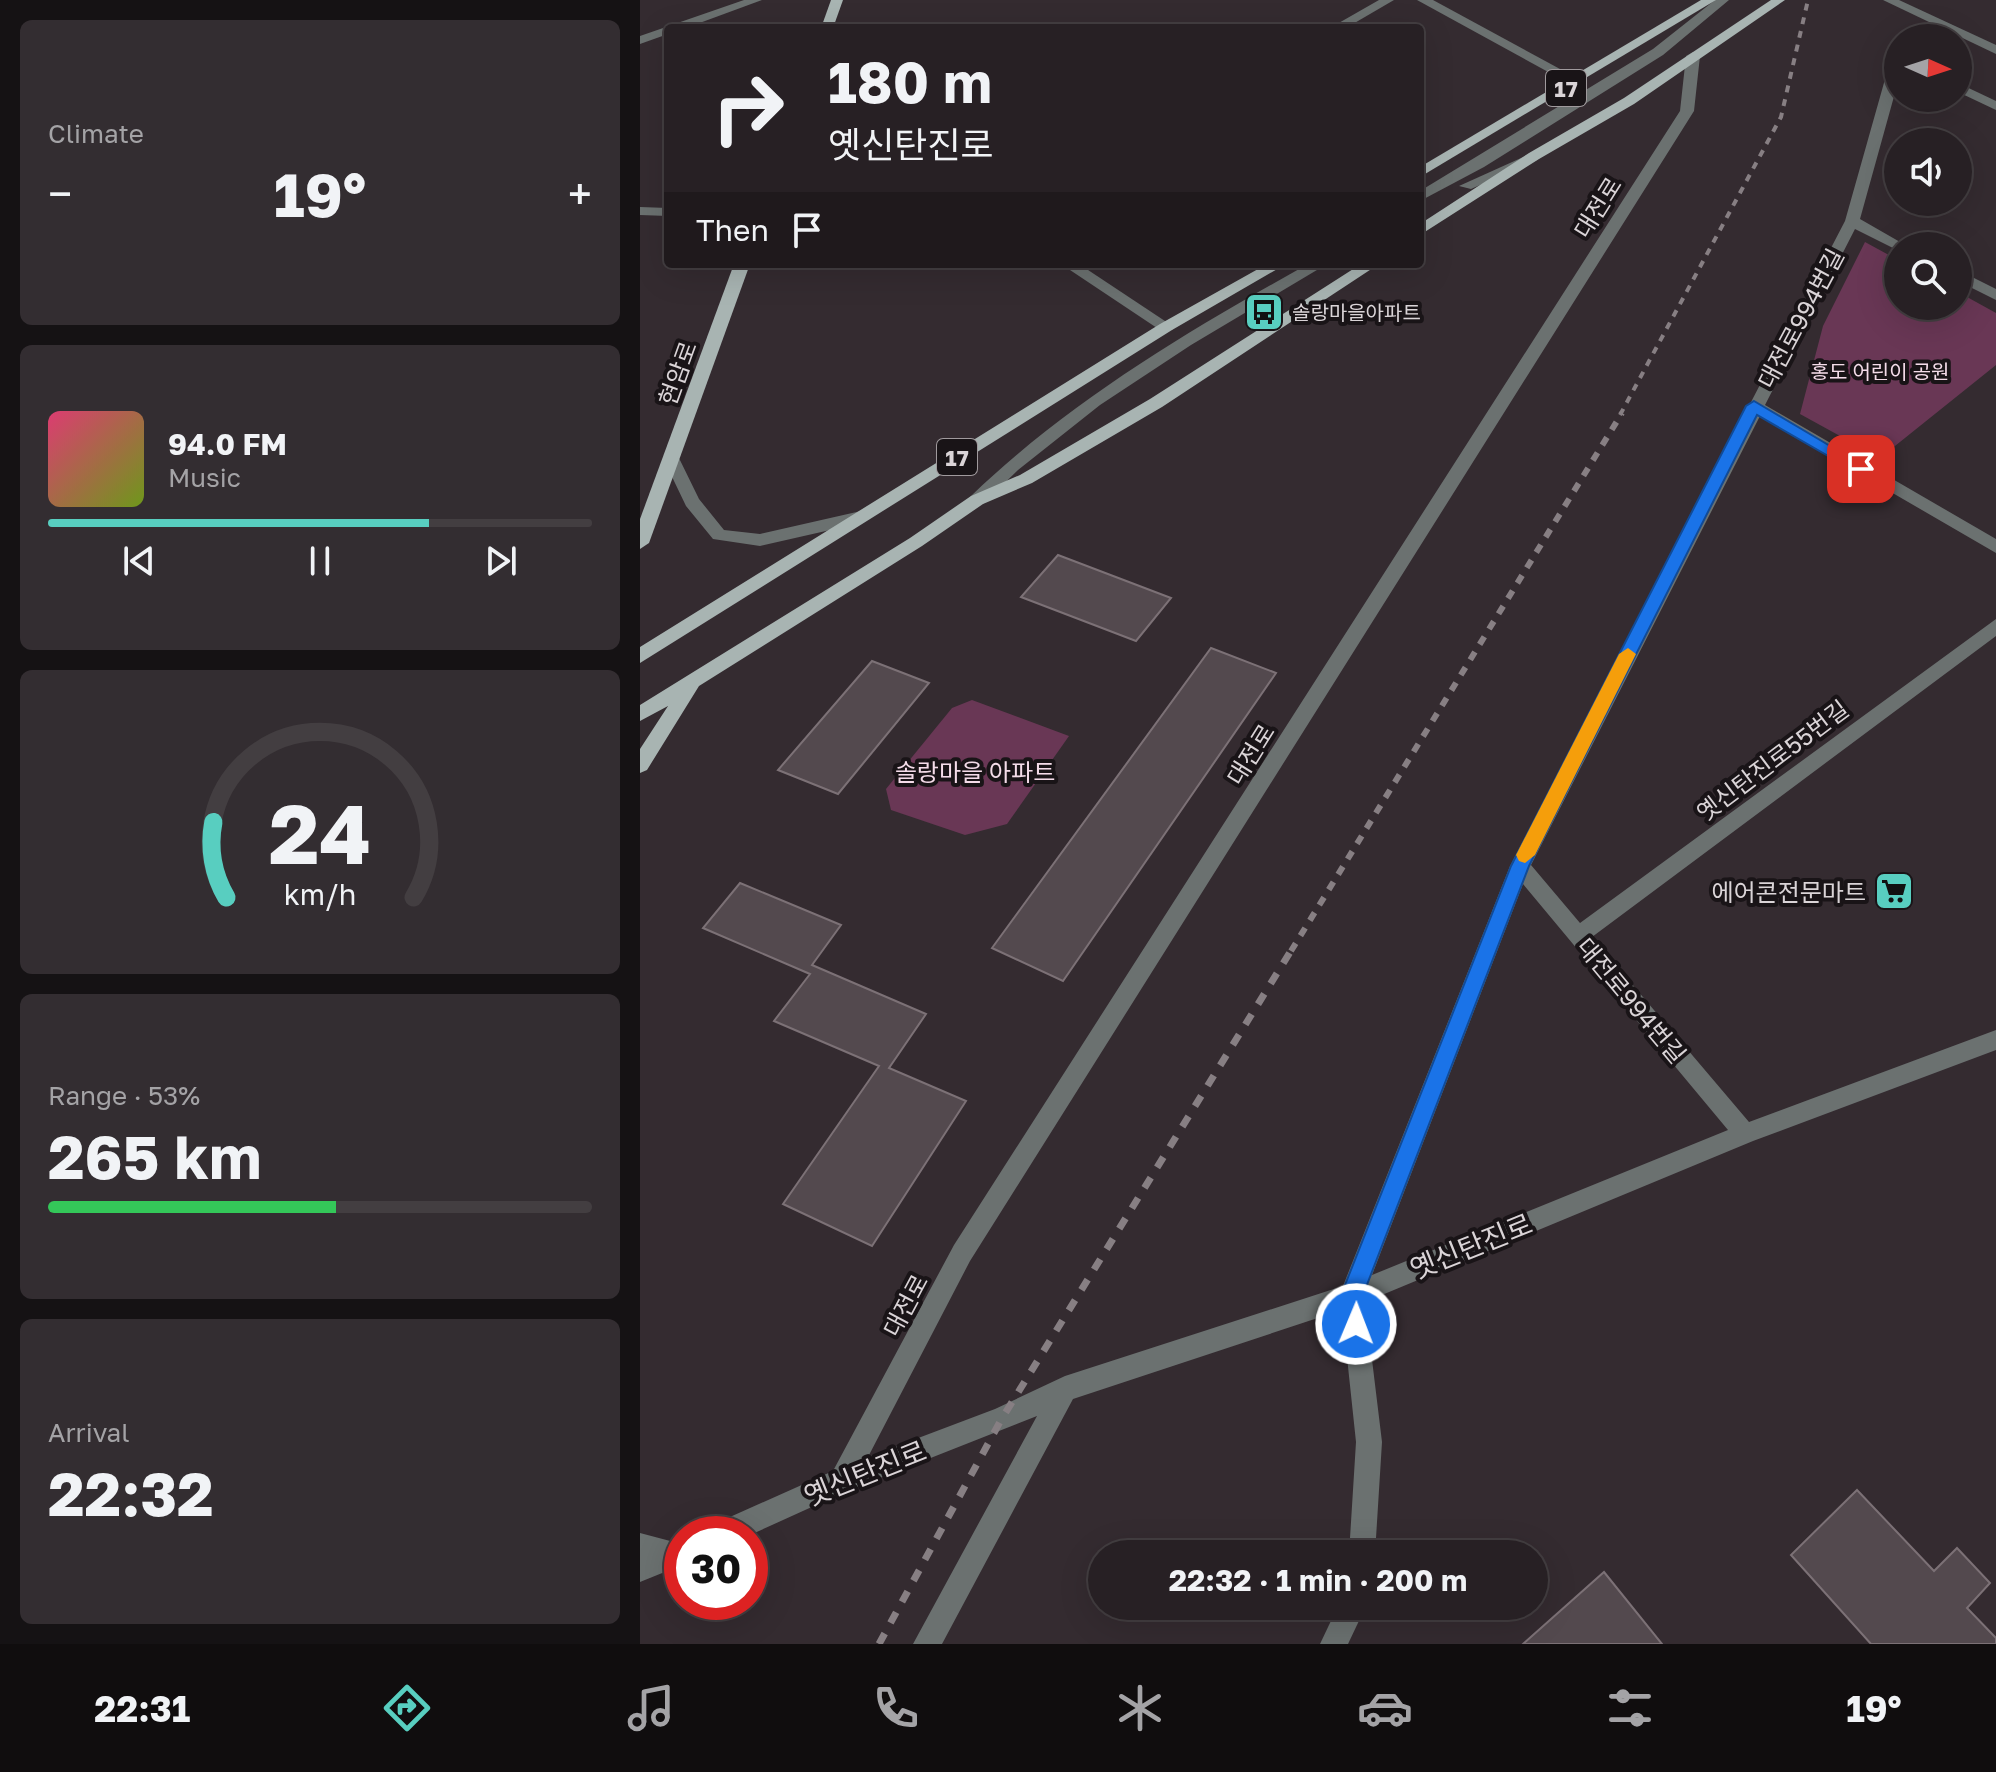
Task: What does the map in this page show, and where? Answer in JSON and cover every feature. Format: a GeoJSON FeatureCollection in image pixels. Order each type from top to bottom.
{"type":"FeatureCollection","features":[{"type":"Feature","properties":{"kind":"main road"},"geometry":{"type":"LineString","coordinates":[[828,24],[837,0]]}},
{"type":"Feature","properties":{"kind":"main road","name":"17"},"geometry":{"type":"LineString","coordinates":[[1424,171],[1710,0]]}},
{"type":"Feature","properties":{"kind":"main road"},"geometry":{"type":"LineString","coordinates":[[1424,228],[1534,156],[1629,101],[1779,0]]}},
{"type":"Feature","properties":{"kind":"main road","name":"현암로"},"geometry":{"type":"LineString","coordinates":[[640,543],[741,268]]}},
{"type":"Feature","properties":{"kind":"main road","name":"17"},"geometry":{"type":"LineString","coordinates":[[640,656],[1166,327],[1271,268]]}},
{"type":"Feature","properties":{"kind":"main road"},"geometry":{"type":"LineString","coordinates":[[640,714],[916,542],[977,500],[1026,479],[1156,403],[1365,268]]}},
{"type":"Feature","properties":{"kind":"main road"},"geometry":{"type":"LineString","coordinates":[[640,765],[692,683]]}},
{"type":"Feature","properties":{"kind":"street"},"geometry":{"type":"LineString","coordinates":[[685,24],[756,0]]}},
{"type":"Feature","properties":{"kind":"street"},"geometry":{"type":"LineString","coordinates":[[1343,24],[1388,0]]}},
{"type":"Feature","properties":{"kind":"street"},"geometry":{"type":"LineString","coordinates":[[1423,0],[1577,82]]}},
{"type":"Feature","properties":{"kind":"street"},"geometry":{"type":"LineString","coordinates":[[1424,195],[1620,76],[1723,0]]}},
{"type":"Feature","properties":{"kind":"street"},"geometry":{"type":"LineString","coordinates":[[1889,0],[1996,50]]}},
{"type":"Feature","properties":{"kind":"street"},"geometry":{"type":"LineString","coordinates":[[640,40],[664,31]]}},
{"type":"Feature","properties":{"kind":"street","name":"대전로"},"geometry":{"type":"LineString","coordinates":[[842,1480],[962,1253],[1687,111],[1693,56]]}},
{"type":"Feature","properties":{"kind":"street"},"geometry":{"type":"LineString","coordinates":[[1972,94],[1996,106]]}},
{"type":"Feature","properties":{"kind":"street","name":"대전로994번길"},"geometry":{"type":"LineString","coordinates":[[1363,1540],[1369,1442],[1352,1295],[1520,866],[1754,406],[1852,221],[1884,108]]}},
{"type":"Feature","properties":{"kind":"street"},"geometry":{"type":"LineString","coordinates":[[1424,208],[1534,156]]}},
{"type":"Feature","properties":{"kind":"street"},"geometry":{"type":"LineString","coordinates":[[640,211],[664,212]]}},
{"type":"Feature","properties":{"kind":"street"},"geometry":{"type":"LineString","coordinates":[[1852,221],[1884,238]]}},
{"type":"Feature","properties":{"kind":"street"},"geometry":{"type":"LineString","coordinates":[[1075,268],[1166,327]]}},
{"type":"Feature","properties":{"kind":"street"},"geometry":{"type":"LineString","coordinates":[[977,500],[1014,461],[1143,370],[1312,268]]}},
{"type":"Feature","properties":{"kind":"street"},"geometry":{"type":"LineString","coordinates":[[1972,282],[1996,295]]}},
{"type":"Feature","properties":{"kind":"street"},"geometry":{"type":"LineString","coordinates":[[1754,406],[1996,547]]}},
{"type":"Feature","properties":{"kind":"street"},"geometry":{"type":"LineString","coordinates":[[671,458],[692,502],[719,535],[760,540],[861,517]]}},
{"type":"Feature","properties":{"kind":"street","name":"옛신탄진로55번길"},"geometry":{"type":"LineString","coordinates":[[1578,936],[1996,626]]}},
{"type":"Feature","properties":{"kind":"street","name":"대전로994번길"},"geometry":{"type":"LineString","coordinates":[[1520,866],[1745,1134]]}},
{"type":"Feature","properties":{"kind":"street","name":"옛신탄진로"},"geometry":{"type":"LineString","coordinates":[[761,1516],[842,1480],[1001,1420],[1065,1389],[1352,1295],[1745,1134],[1996,1040]]}},
{"type":"Feature","properties":{"kind":"street"},"geometry":{"type":"LineString","coordinates":[[927,1644],[1065,1389]]}},
{"type":"Feature","properties":{"kind":"street"},"geometry":{"type":"LineString","coordinates":[[640,1546],[664,1551]]}},
{"type":"Feature","properties":{"kind":"street"},"geometry":{"type":"LineString","coordinates":[[640,1569],[664,1560]]}},
{"type":"Feature","properties":{"kind":"street"},"geometry":{"type":"LineString","coordinates":[[1334,1644],[1345,1620]]}},
{"type":"Feature","properties":{"kind":"green space","name":"홍도 어린이 공원"},"geometry":{"type":"Polygon","coordinates":[[[1865,242],[1884,252],[1884,320],[1972,320],[1972,300],[1996,313],[1996,365],[1880,458],[1800,414],[1823,326],[1865,242]]]}},
{"type":"Feature","properties":{"kind":"green space","name":"솔랑마을 아파트"},"geometry":{"type":"Polygon","coordinates":[[[972,700],[1069,736],[1007,824],[965,835],[891,810],[886,789],[952,708],[972,700]]]}},
{"type":"Feature","properties":{"kind":"building"},"geometry":{"type":"Polygon","coordinates":[[[1058,555],[1171,598],[1136,641],[1021,597],[1058,555]]]}},
{"type":"Feature","properties":{"kind":"building"},"geometry":{"type":"Polygon","coordinates":[[[1211,648],[1276,673],[1063,981],[992,948],[1211,648]]]}},
{"type":"Feature","properties":{"kind":"building"},"geometry":{"type":"Polygon","coordinates":[[[872,661],[929,683],[838,794],[778,770],[872,661]]]}},
{"type":"Feature","properties":{"kind":"building"},"geometry":{"type":"Polygon","coordinates":[[[740,883],[841,925],[812,965],[926,1014],[889,1068],[966,1101],[872,1246],[783,1204],[879,1066],[774,1021],[810,974],[703,928],[740,883]]]}},
{"type":"Feature","properties":{"kind":"building"},"geometry":{"type":"Polygon","coordinates":[[[1857,1490],[1934,1571],[1957,1548],[1990,1583],[1967,1608],[1996,1638],[1996,1644],[1871,1644],[1791,1555],[1857,1490]]]}},
{"type":"Feature","properties":{"kind":"building"},"geometry":{"type":"Polygon","coordinates":[[[1604,1572],[1662,1644],[1523,1644],[1604,1572]]]}},
{"type":"Feature","properties":{"kind":"railway"},"geometry":{"type":"LineString","coordinates":[[1620,415],[1781,117],[1808,0]]}},
{"type":"Feature","properties":{"kind":"railway"},"geometry":{"type":"LineString","coordinates":[[1291,951],[1622,413]]}},
{"type":"Feature","properties":{"kind":"railway"},"geometry":{"type":"LineString","coordinates":[[879,1644],[1001,1420],[1292,949]]}},
{"type":"Feature","properties":{"kind":"slow traffic"},"geometry":{"type":"LineString","coordinates":[[1525,855],[1628,654]]}},
{"type":"Feature","properties":{"kind":"place","name":"솔랑마을아파트"},"geometry":{"type":"Point","coordinates":[1264,312]}},
{"type":"Feature","properties":{"kind":"place","name":"에어콘전문마트"},"geometry":{"type":"Point","coordinates":[1894,891]}},
{"type":"Feature","properties":{"kind":"route"},"geometry":{"type":"LineString","coordinates":[[1356,1324],[1352,1295],[1520,866],[1754,406],[1861,469]]}}]}
